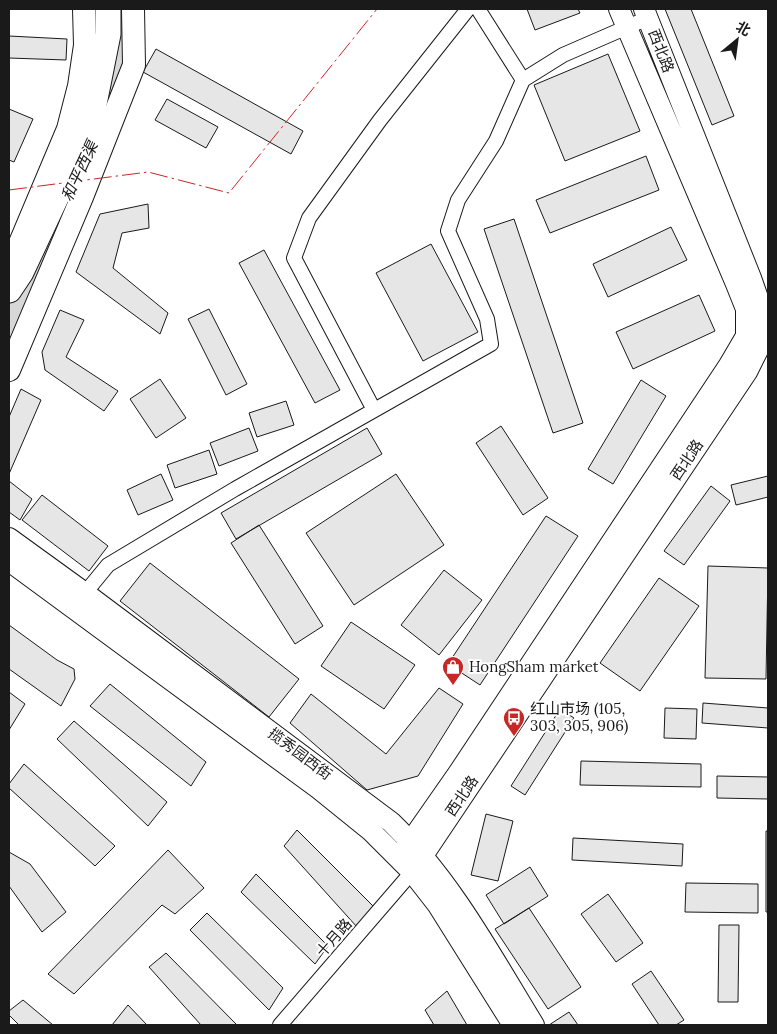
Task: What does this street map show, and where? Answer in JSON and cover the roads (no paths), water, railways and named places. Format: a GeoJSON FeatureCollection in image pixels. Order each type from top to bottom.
{"type":"FeatureCollection","features":[{"type":"Feature","properties":{"kind":"highway"},"geometry":{"type":"LineString","coordinates":[[9,290],[21,272],[91,119],[108,34],[108,9]]}},
{"type":"Feature","properties":{"kind":"main road"},"geometry":{"type":"LineString","coordinates":[[9,269],[68,129],[79,86],[84,53],[84,9]]}},
{"type":"Feature","properties":{"kind":"main road"},"geometry":{"type":"LineString","coordinates":[[9,370],[82,197],[134,65],[133,9]]}},
{"type":"Feature","properties":{"kind":"main road","name":"西北路"},"geometry":{"type":"LineString","coordinates":[[417,848],[459,772],[729,365],[746,336],[746,309],[655,90],[618,9]]}},
{"type":"Feature","properties":{"kind":"main road","name":"西北路"},"geometry":{"type":"LineString","coordinates":[[406,865],[765,348],[764,315],[751,278],[646,14]]}},
{"type":"Feature","properties":{"kind":"main road","name":"揽秀园西街"},"geometry":{"type":"LineString","coordinates":[[9,538],[391,822],[417,848],[452,893],[534,1025]]}},
{"type":"Feature","properties":{"kind":"main road","name":"揽秀园西街"},"geometry":{"type":"LineString","coordinates":[[9,561],[319,788],[371,831],[406,865],[437,904],[513,1025]]}},
{"type":"Feature","properties":{"kind":"street"},"geometry":{"type":"LineString","coordinates":[[374,410],[294,258],[309,218],[380,120],[468,9]]}},
{"type":"Feature","properties":{"kind":"street"},"geometry":{"type":"LineString","coordinates":[[478,9],[523,80]]}},
{"type":"Feature","properties":{"kind":"street"},"geometry":{"type":"LineString","coordinates":[[85,593],[108,565],[235,489],[491,344],[487,319],[448,231],[458,200],[496,141],[523,80],[563,56],[626,27],[646,14]]}},
{"type":"Feature","properties":{"kind":"street"},"geometry":{"type":"LineString","coordinates":[[746,324],[765,348]]}},
{"type":"Feature","properties":{"kind":"street","name":"十月路"},"geometry":{"type":"LineString","coordinates":[[280,1025],[406,865]]}},
{"type":"Feature","properties":{"kind":"waterway","name":"和平西渠"},"geometry":{"type":"LineString","coordinates":[[96,134],[104,117],[117,64],[116,15]]}},
{"type":"Feature","properties":{"kind":"waterway","name":"和平西渠"},"geometry":{"type":"LineString","coordinates":[[9,324],[41,255]]}},
{"type":"Feature","properties":{"kind":"place","name":"HongSham market"},"geometry":{"type":"Point","coordinates":[453,686]}},
{"type":"Feature","properties":{"kind":"place","name":"红山市场 (105, 303, 305, 906)"},"geometry":{"type":"Point","coordinates":[514,737]}}]}
